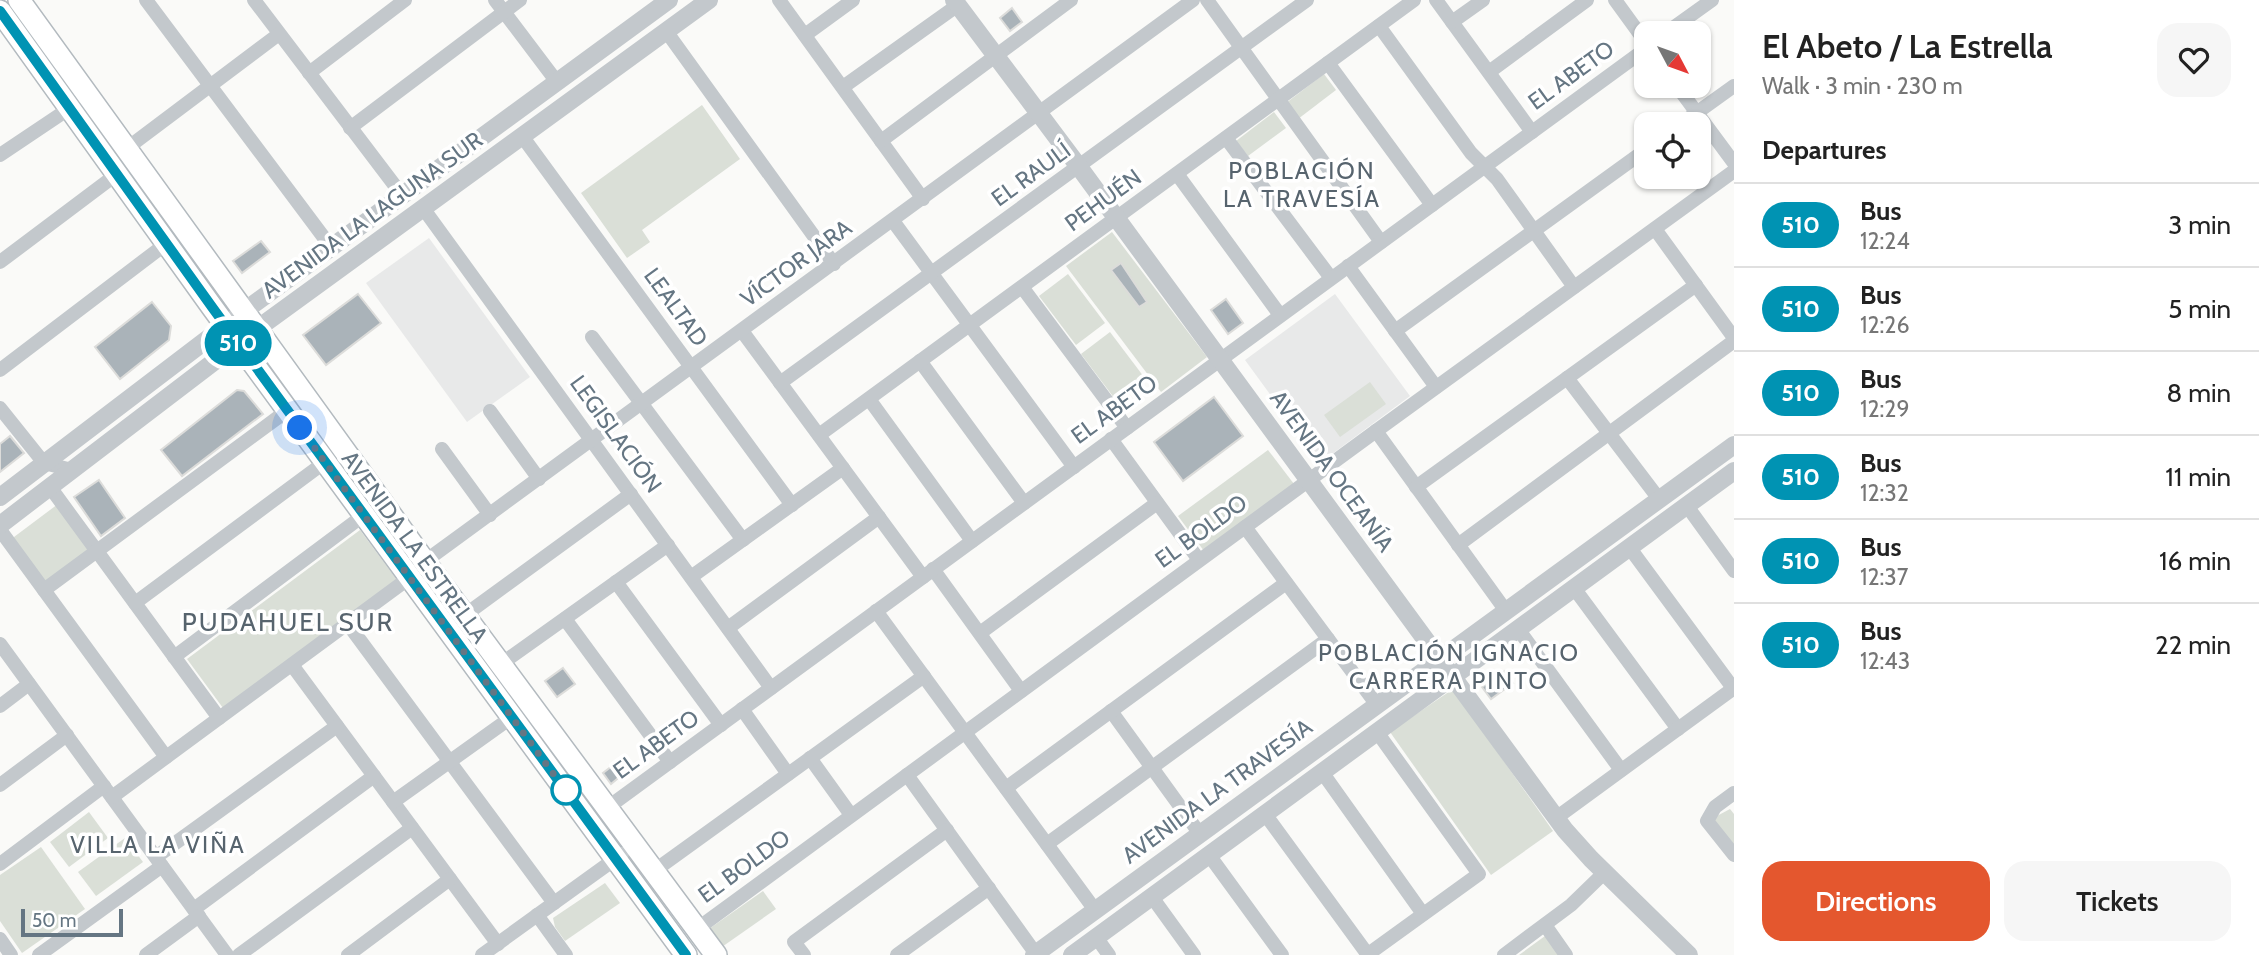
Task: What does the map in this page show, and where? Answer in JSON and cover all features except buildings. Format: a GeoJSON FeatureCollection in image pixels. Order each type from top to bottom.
{"type":"FeatureCollection","features":[{"type":"Feature","properties":{"kind":"main road","name":"AVENIDA LA ESTRELLA"},"geometry":{"type":"LineString","coordinates":[[19,0],[425,562],[716,955]]}},
{"type":"Feature","properties":{"kind":"main road","name":"AVENIDA LA ESTRELLA"},"geometry":{"type":"LineString","coordinates":[[0,11],[226,326],[686,955]]}},
{"type":"Feature","properties":{"kind":"street"},"geometry":{"type":"LineString","coordinates":[[146,0],[331,247]]}},
{"type":"Feature","properties":{"kind":"street"},"geometry":{"type":"LineString","coordinates":[[254,0],[402,195]]}},
{"type":"Feature","properties":{"kind":"street"},"geometry":{"type":"LineString","coordinates":[[309,72],[405,0]]}},
{"type":"Feature","properties":{"kind":"street"},"geometry":{"type":"LineString","coordinates":[[350,128],[500,6],[520,0]]}},
{"type":"Feature","properties":{"kind":"street","name":"AVENIDA LA LAGUNA SUR"},"geometry":{"type":"LineString","coordinates":[[0,497],[243,312],[669,0]]}},
{"type":"Feature","properties":{"kind":"street","name":"AVENIDA LA LAGUNA SUR"},"geometry":{"type":"LineString","coordinates":[[0,527],[257,329],[709,0]]}},
{"type":"Feature","properties":{"kind":"street"},"geometry":{"type":"LineString","coordinates":[[779,0],[923,199]]}},
{"type":"Feature","properties":{"kind":"street"},"geometry":{"type":"LineString","coordinates":[[804,35],[853,0]]}},
{"type":"Feature","properties":{"kind":"street"},"geometry":{"type":"LineString","coordinates":[[881,141],[996,56],[1052,6],[1072,0]]}},
{"type":"Feature","properties":{"kind":"street","name":"VÍCTOR JARA"},"geometry":{"type":"LineString","coordinates":[[0,864],[108,791],[166,757],[348,624],[410,577],[425,562],[1193,0]]}},
{"type":"Feature","properties":{"kind":"street"},"geometry":{"type":"LineString","coordinates":[[1207,0],[1381,242]]}},
{"type":"Feature","properties":{"kind":"street","name":"EL RAULÍ"},"geometry":{"type":"LineString","coordinates":[[780,383],[1307,0]]}},
{"type":"Feature","properties":{"kind":"street","name":"PEHUÉN"},"geometry":{"type":"LineString","coordinates":[[819,435],[1414,0]]}},
{"type":"Feature","properties":{"kind":"street"},"geometry":{"type":"LineString","coordinates":[[1436,0],[1532,132]]}},
{"type":"Feature","properties":{"kind":"street"},"geometry":{"type":"LineString","coordinates":[[1452,22],[1483,0]]}},
{"type":"Feature","properties":{"kind":"street"},"geometry":{"type":"LineString","coordinates":[[1489,72],[1587,0]]}},
{"type":"Feature","properties":{"kind":"street"},"geometry":{"type":"LineString","coordinates":[[1615,0],[1634,27]]}},
{"type":"Feature","properties":{"kind":"street"},"geometry":{"type":"LineString","coordinates":[[1683,21],[1712,0]]}},
{"type":"Feature","properties":{"kind":"street"},"geometry":{"type":"LineString","coordinates":[[842,88],[956,2]]}},
{"type":"Feature","properties":{"kind":"street","name":"AVENIDA OCEANÍA"},"geometry":{"type":"LineString","coordinates":[[956,2],[1556,818],[1604,873],[1689,955]]}},
{"type":"Feature","properties":{"kind":"street"},"geometry":{"type":"LineString","coordinates":[[500,6],[557,82]]}},
{"type":"Feature","properties":{"kind":"street"},"geometry":{"type":"LineString","coordinates":[[1379,26],[1471,153],[1497,179],[1574,287]]}},
{"type":"Feature","properties":{"kind":"street"},"geometry":{"type":"LineString","coordinates":[[666,31],[834,264]]}},
{"type":"Feature","properties":{"kind":"street"},"geometry":{"type":"LineString","coordinates":[[126,149],[279,34]]}},
{"type":"Feature","properties":{"kind":"street","name":"EL ABETO"},"geometry":{"type":"LineString","coordinates":[[607,808],[1634,56]]}},
{"type":"Feature","properties":{"kind":"street"},"geometry":{"type":"LineString","coordinates":[[1328,63],[1432,205]]}},
{"type":"Feature","properties":{"kind":"street"},"geometry":{"type":"LineString","coordinates":[[1698,112],[1734,86]]}},
{"type":"Feature","properties":{"kind":"street"},"geometry":{"type":"LineString","coordinates":[[0,155],[69,108]]}},
{"type":"Feature","properties":{"kind":"street"},"geometry":{"type":"LineString","coordinates":[[1711,132],[1734,163]]}},
{"type":"Feature","properties":{"kind":"street","name":"LEALTAD"},"geometry":{"type":"LineString","coordinates":[[522,136],[792,505]]}},
{"type":"Feature","properties":{"kind":"street"},"geometry":{"type":"LineString","coordinates":[[1226,138],[1331,278]]}},
{"type":"Feature","properties":{"kind":"street"},"geometry":{"type":"LineString","coordinates":[[1395,331],[1634,158]]}},
{"type":"Feature","properties":{"kind":"street","name":"EL BOLDO"},"geometry":{"type":"LineString","coordinates":[[697,929],[1734,172]]}},
{"type":"Feature","properties":{"kind":"street"},"geometry":{"type":"LineString","coordinates":[[0,262],[117,174]]}},
{"type":"Feature","properties":{"kind":"street"},"geometry":{"type":"LineString","coordinates":[[1177,174],[1280,315]]}},
{"type":"Feature","properties":{"kind":"street","name":"LEGISLACIÓN"},"geometry":{"type":"LineString","coordinates":[[423,208],[771,688]]}},
{"type":"Feature","properties":{"kind":"street"},"geometry":{"type":"LineString","coordinates":[[893,221],[1074,467]]}},
{"type":"Feature","properties":{"kind":"street"},"geometry":{"type":"LineString","coordinates":[[1458,545],[1734,339],[1655,229]]}},
{"type":"Feature","properties":{"kind":"street"},"geometry":{"type":"LineString","coordinates":[[0,369],[167,243]]}},
{"type":"Feature","properties":{"kind":"street"},"geometry":{"type":"LineString","coordinates":[[1348,266],[1436,387]]}},
{"type":"Feature","properties":{"kind":"street"},"geometry":{"type":"LineString","coordinates":[[1416,487],[1696,285]]}},
{"type":"Feature","properties":{"kind":"street"},"geometry":{"type":"LineString","coordinates":[[1022,287],[1126,428]]}},
{"type":"Feature","properties":{"kind":"street"},"geometry":{"type":"LineString","coordinates":[[742,331],[879,517],[980,633],[1021,691]]}},
{"type":"Feature","properties":{"kind":"street"},"geometry":{"type":"LineString","coordinates":[[592,337],[743,540]]}},
{"type":"Feature","properties":{"kind":"street"},"geometry":{"type":"LineString","coordinates":[[920,361],[1024,503]]}},
{"type":"Feature","properties":{"kind":"street"},"geometry":{"type":"LineString","coordinates":[[1567,378],[1659,499]]}},
{"type":"Feature","properties":{"kind":"street"},"geometry":{"type":"LineString","coordinates":[[869,399],[972,541]]}},
{"type":"Feature","properties":{"kind":"street"},"geometry":{"type":"LineString","coordinates":[[0,408],[44,463],[72,470]]}},
{"type":"Feature","properties":{"kind":"street"},"geometry":{"type":"LineString","coordinates":[[44,590],[288,410]]}},
{"type":"Feature","properties":{"kind":"street"},"geometry":{"type":"LineString","coordinates":[[490,411],[539,479]]}},
{"type":"Feature","properties":{"kind":"street"},"geometry":{"type":"LineString","coordinates":[[1376,431],[1506,611]]}},
{"type":"Feature","properties":{"kind":"street"},"geometry":{"type":"LineString","coordinates":[[1111,439],[1199,560]]}},
{"type":"Feature","properties":{"kind":"street","name":"AVENIDA LA TRAVESÍA"},"geometry":{"type":"LineString","coordinates":[[1035,954],[1734,445]]}},
{"type":"Feature","properties":{"kind":"street"},"geometry":{"type":"LineString","coordinates":[[442,449],[490,515]]}},
{"type":"Feature","properties":{"kind":"street"},"geometry":{"type":"LineString","coordinates":[[135,603],[325,462]]}},
{"type":"Feature","properties":{"kind":"street"},"geometry":{"type":"LineString","coordinates":[[691,577],[843,468]]}},
{"type":"Feature","properties":{"kind":"street","name":"AVENIDA LA TRAVESÍA"},"geometry":{"type":"LineString","coordinates":[[1072,955],[1734,471]]}},
{"type":"Feature","properties":{"kind":"street"},"geometry":{"type":"LineString","coordinates":[[50,487],[219,718]]}},
{"type":"Feature","properties":{"kind":"street"},"geometry":{"type":"LineString","coordinates":[[465,615],[631,494]]}},
{"type":"Feature","properties":{"kind":"street"},"geometry":{"type":"LineString","coordinates":[[980,633],[1157,503]]}},
{"type":"Feature","properties":{"kind":"street"},"geometry":{"type":"LineString","coordinates":[[1686,506],[1734,571]]}},
{"type":"Feature","properties":{"kind":"street"},"geometry":{"type":"LineString","coordinates":[[174,656],[364,515]]}},
{"type":"Feature","properties":{"kind":"street"},"geometry":{"type":"LineString","coordinates":[[728,628],[879,517]]}},
{"type":"Feature","properties":{"kind":"street"},"geometry":{"type":"LineString","coordinates":[[0,527],[166,757]]}},
{"type":"Feature","properties":{"kind":"street"},"geometry":{"type":"LineString","coordinates":[[1245,527],[1377,705]]}},
{"type":"Feature","properties":{"kind":"street"},"geometry":{"type":"LineString","coordinates":[[502,664],[668,545]]}},
{"type":"Feature","properties":{"kind":"street"},"geometry":{"type":"LineString","coordinates":[[1556,818],[1733,688],[1629,547]]}},
{"type":"Feature","properties":{"kind":"street"},"geometry":{"type":"LineString","coordinates":[[616,582],[721,725]]}},
{"type":"Feature","properties":{"kind":"street"},"geometry":{"type":"LineString","coordinates":[[1006,788],[1286,583]]}},
{"type":"Feature","properties":{"kind":"street"},"geometry":{"type":"LineString","coordinates":[[1574,588],[1678,729]]}},
{"type":"Feature","properties":{"kind":"street"},"geometry":{"type":"LineString","coordinates":[[876,611],[1095,910]]}},
{"type":"Feature","properties":{"kind":"street"},"geometry":{"type":"LineString","coordinates":[[565,619],[670,762]]}},
{"type":"Feature","properties":{"kind":"street"},"geometry":{"type":"LineString","coordinates":[[348,624],[554,903]]}},
{"type":"Feature","properties":{"kind":"street"},"geometry":{"type":"LineString","coordinates":[[1518,629],[1621,770]]}},
{"type":"Feature","properties":{"kind":"street"},"geometry":{"type":"LineString","coordinates":[[1047,844],[1328,639]]}},
{"type":"Feature","properties":{"kind":"street"},"geometry":{"type":"LineString","coordinates":[[0,644],[227,955]]}},
{"type":"Feature","properties":{"kind":"street"},"geometry":{"type":"LineString","coordinates":[[292,665],[498,944]]}},
{"type":"Feature","properties":{"kind":"street"},"geometry":{"type":"LineString","coordinates":[[654,872],[923,676]]}},
{"type":"Feature","properties":{"kind":"street"},"geometry":{"type":"LineString","coordinates":[[0,706],[29,684]]}},
{"type":"Feature","properties":{"kind":"street"},"geometry":{"type":"LineString","coordinates":[[742,709],[788,774]]}},
{"type":"Feature","properties":{"kind":"street"},"geometry":{"type":"LineString","coordinates":[[1111,711],[1200,834]]}},
{"type":"Feature","properties":{"kind":"street"},"geometry":{"type":"LineString","coordinates":[[393,802],[512,717]]}},
{"type":"Feature","properties":{"kind":"street"},"geometry":{"type":"LineString","coordinates":[[39,955],[337,726]]}},
{"type":"Feature","properties":{"kind":"street"},"geometry":{"type":"LineString","coordinates":[[1265,814],[1367,955],[1479,874],[1377,732]]}},
{"type":"Feature","properties":{"kind":"street"},"geometry":{"type":"LineString","coordinates":[[0,785],[67,735]]}},
{"type":"Feature","properties":{"kind":"street"},"geometry":{"type":"LineString","coordinates":[[810,758],[852,815]]}},
{"type":"Feature","properties":{"kind":"street"},"geometry":{"type":"LineString","coordinates":[[1322,772],[1423,914]]}},
{"type":"Feature","properties":{"kind":"street"},"geometry":{"type":"LineString","coordinates":[[907,775],[1035,954]]}},
{"type":"Feature","properties":{"kind":"street"},"geometry":{"type":"LineString","coordinates":[[146,955],[374,776]]}},
{"type":"Feature","properties":{"kind":"street"},"geometry":{"type":"LineString","coordinates":[[1732,798],[1715,807],[1707,821],[1734,855]]}},
{"type":"Feature","properties":{"kind":"street"},"geometry":{"type":"LineString","coordinates":[[239,955],[412,828]]}},
{"type":"Feature","properties":{"kind":"street"},"geometry":{"type":"LineString","coordinates":[[804,955],[794,942],[947,830]]}},
{"type":"Feature","properties":{"kind":"street"},"geometry":{"type":"LineString","coordinates":[[482,955],[635,845]]}},
{"type":"Feature","properties":{"kind":"street"},"geometry":{"type":"LineString","coordinates":[[1209,855],[1282,955]]}},
{"type":"Feature","properties":{"kind":"street"},"geometry":{"type":"LineString","coordinates":[[1508,954],[1580,897],[1604,873]]}},
{"type":"Feature","properties":{"kind":"street"},"geometry":{"type":"LineString","coordinates":[[348,955],[450,879]]}},
{"type":"Feature","properties":{"kind":"street"},"geometry":{"type":"LineString","coordinates":[[897,955],[989,888]]}},
{"type":"Feature","properties":{"kind":"street"},"geometry":{"type":"LineString","coordinates":[[1152,897],[1194,955]]}},
{"type":"Feature","properties":{"kind":"street"},"geometry":{"type":"LineString","coordinates":[[537,915],[566,955]]}},
{"type":"Feature","properties":{"kind":"street"},"geometry":{"type":"LineString","coordinates":[[1545,925],[1566,955]]}},
{"type":"Feature","properties":{"kind":"street"},"geometry":{"type":"LineString","coordinates":[[1096,937],[1109,955]]}},
{"type":"Feature","properties":{"kind":"street"},"geometry":{"type":"LineString","coordinates":[[0,939],[11,955]]}},
{"type":"Feature","properties":{"kind":"shaded area"},"geometry":{"type":"Polygon","coordinates":[[[1324,74],[1336,90],[1298,119],[1286,103],[1324,74]]]}},
{"type":"Feature","properties":{"kind":"shaded area"},"geometry":{"type":"Polygon","coordinates":[[[702,105],[740,159],[642,230],[650,242],[627,258],[581,193],[702,105]]]}},
{"type":"Feature","properties":{"kind":"shaded area"},"geometry":{"type":"Polygon","coordinates":[[[1274,112],[1286,128],[1248,156],[1236,141],[1274,112]]]}},
{"type":"Feature","properties":{"kind":"shaded area"},"geometry":{"type":"Polygon","coordinates":[[[1112,232],[1207,357],[1161,392],[1066,266],[1112,232]]]}},
{"type":"Feature","properties":{"kind":"shaded area"},"geometry":{"type":"Polygon","coordinates":[[[429,238],[530,377],[467,422],[366,283],[429,238]]]}},
{"type":"Feature","properties":{"kind":"shaded area"},"geometry":{"type":"Polygon","coordinates":[[[1068,274],[1105,323],[1076,345],[1039,296],[1068,274]]]}},
{"type":"Feature","properties":{"kind":"shaded area"},"geometry":{"type":"Polygon","coordinates":[[[1335,294],[1410,396],[1320,463],[1245,360],[1335,294]]]}},
{"type":"Feature","properties":{"kind":"shaded area"},"geometry":{"type":"Polygon","coordinates":[[[1110,332],[1147,381],[1118,403],[1081,354],[1110,332]]]}},
{"type":"Feature","properties":{"kind":"shaded area"},"geometry":{"type":"Polygon","coordinates":[[[1370,382],[1386,404],[1340,437],[1324,415],[1370,382]]]}},
{"type":"Feature","properties":{"kind":"shaded area"},"geometry":{"type":"Polygon","coordinates":[[[1268,450],[1294,484],[1204,551],[1178,516],[1268,450]]]}},
{"type":"Feature","properties":{"kind":"shaded area"},"geometry":{"type":"Polygon","coordinates":[[[58,504],[92,550],[46,584],[10,540],[58,504]]]}},
{"type":"Feature","properties":{"kind":"shaded area"},"geometry":{"type":"Polygon","coordinates":[[[360,530],[397,580],[223,708],[187,659],[360,530]]]}},
{"type":"Feature","properties":{"kind":"shaded area"},"geometry":{"type":"Polygon","coordinates":[[[1453,689],[1553,831],[1491,875],[1390,732],[1453,689]]]}},
{"type":"Feature","properties":{"kind":"shaded area"},"geometry":{"type":"Polygon","coordinates":[[[1730,809],[1734,814],[1734,852],[1712,828],[1715,817],[1730,809]]]}},
{"type":"Feature","properties":{"kind":"shaded area"},"geometry":{"type":"Polygon","coordinates":[[[89,812],[108,838],[69,867],[50,842],[89,812]]]}},
{"type":"Feature","properties":{"kind":"shaded area"},"geometry":{"type":"Polygon","coordinates":[[[125,838],[143,862],[96,896],[78,872],[125,838]]]}},
{"type":"Feature","properties":{"kind":"shaded area"},"geometry":{"type":"Polygon","coordinates":[[[41,847],[85,909],[22,953],[0,921],[0,875],[41,847]]]}},
{"type":"Feature","properties":{"kind":"shaded area"},"geometry":{"type":"Polygon","coordinates":[[[605,883],[620,903],[565,941],[555,927],[553,918],[605,883]]]}},
{"type":"Feature","properties":{"kind":"shaded area"},"geometry":{"type":"Polygon","coordinates":[[[763,891],[776,909],[719,949],[706,931],[763,891]]]}},
{"type":"Feature","properties":{"kind":"shaded area"},"geometry":{"type":"Polygon","coordinates":[[[1545,936],[1559,955],[1519,955],[1545,936]]]}},
{"type":"Feature","properties":{"kind":"bus line","name":"510"},"geometry":{"type":"LineString","coordinates":[[0,11],[212,307],[686,955]]}},
{"type":"Feature","properties":{"kind":"district","name":"POBLACIÓN LA TRAVESÍA"},"geometry":{"type":"Point","coordinates":[1302,184]}},
{"type":"Feature","properties":{"kind":"district","name":"PUDAHUEL SUR"},"geometry":{"type":"Point","coordinates":[288,622]}},
{"type":"Feature","properties":{"kind":"district","name":"POBLACIÓN IGNACIO CARRERA PINTO"},"geometry":{"type":"Point","coordinates":[1449,666]}},
{"type":"Feature","properties":{"kind":"district","name":"VILLA LA VIÑA"},"geometry":{"type":"Point","coordinates":[158,844]}},
{"type":"Feature","properties":{"kind":"route"},"geometry":{"type":"LineString","coordinates":[[300,428],[571,798],[566,790]]}}]}
